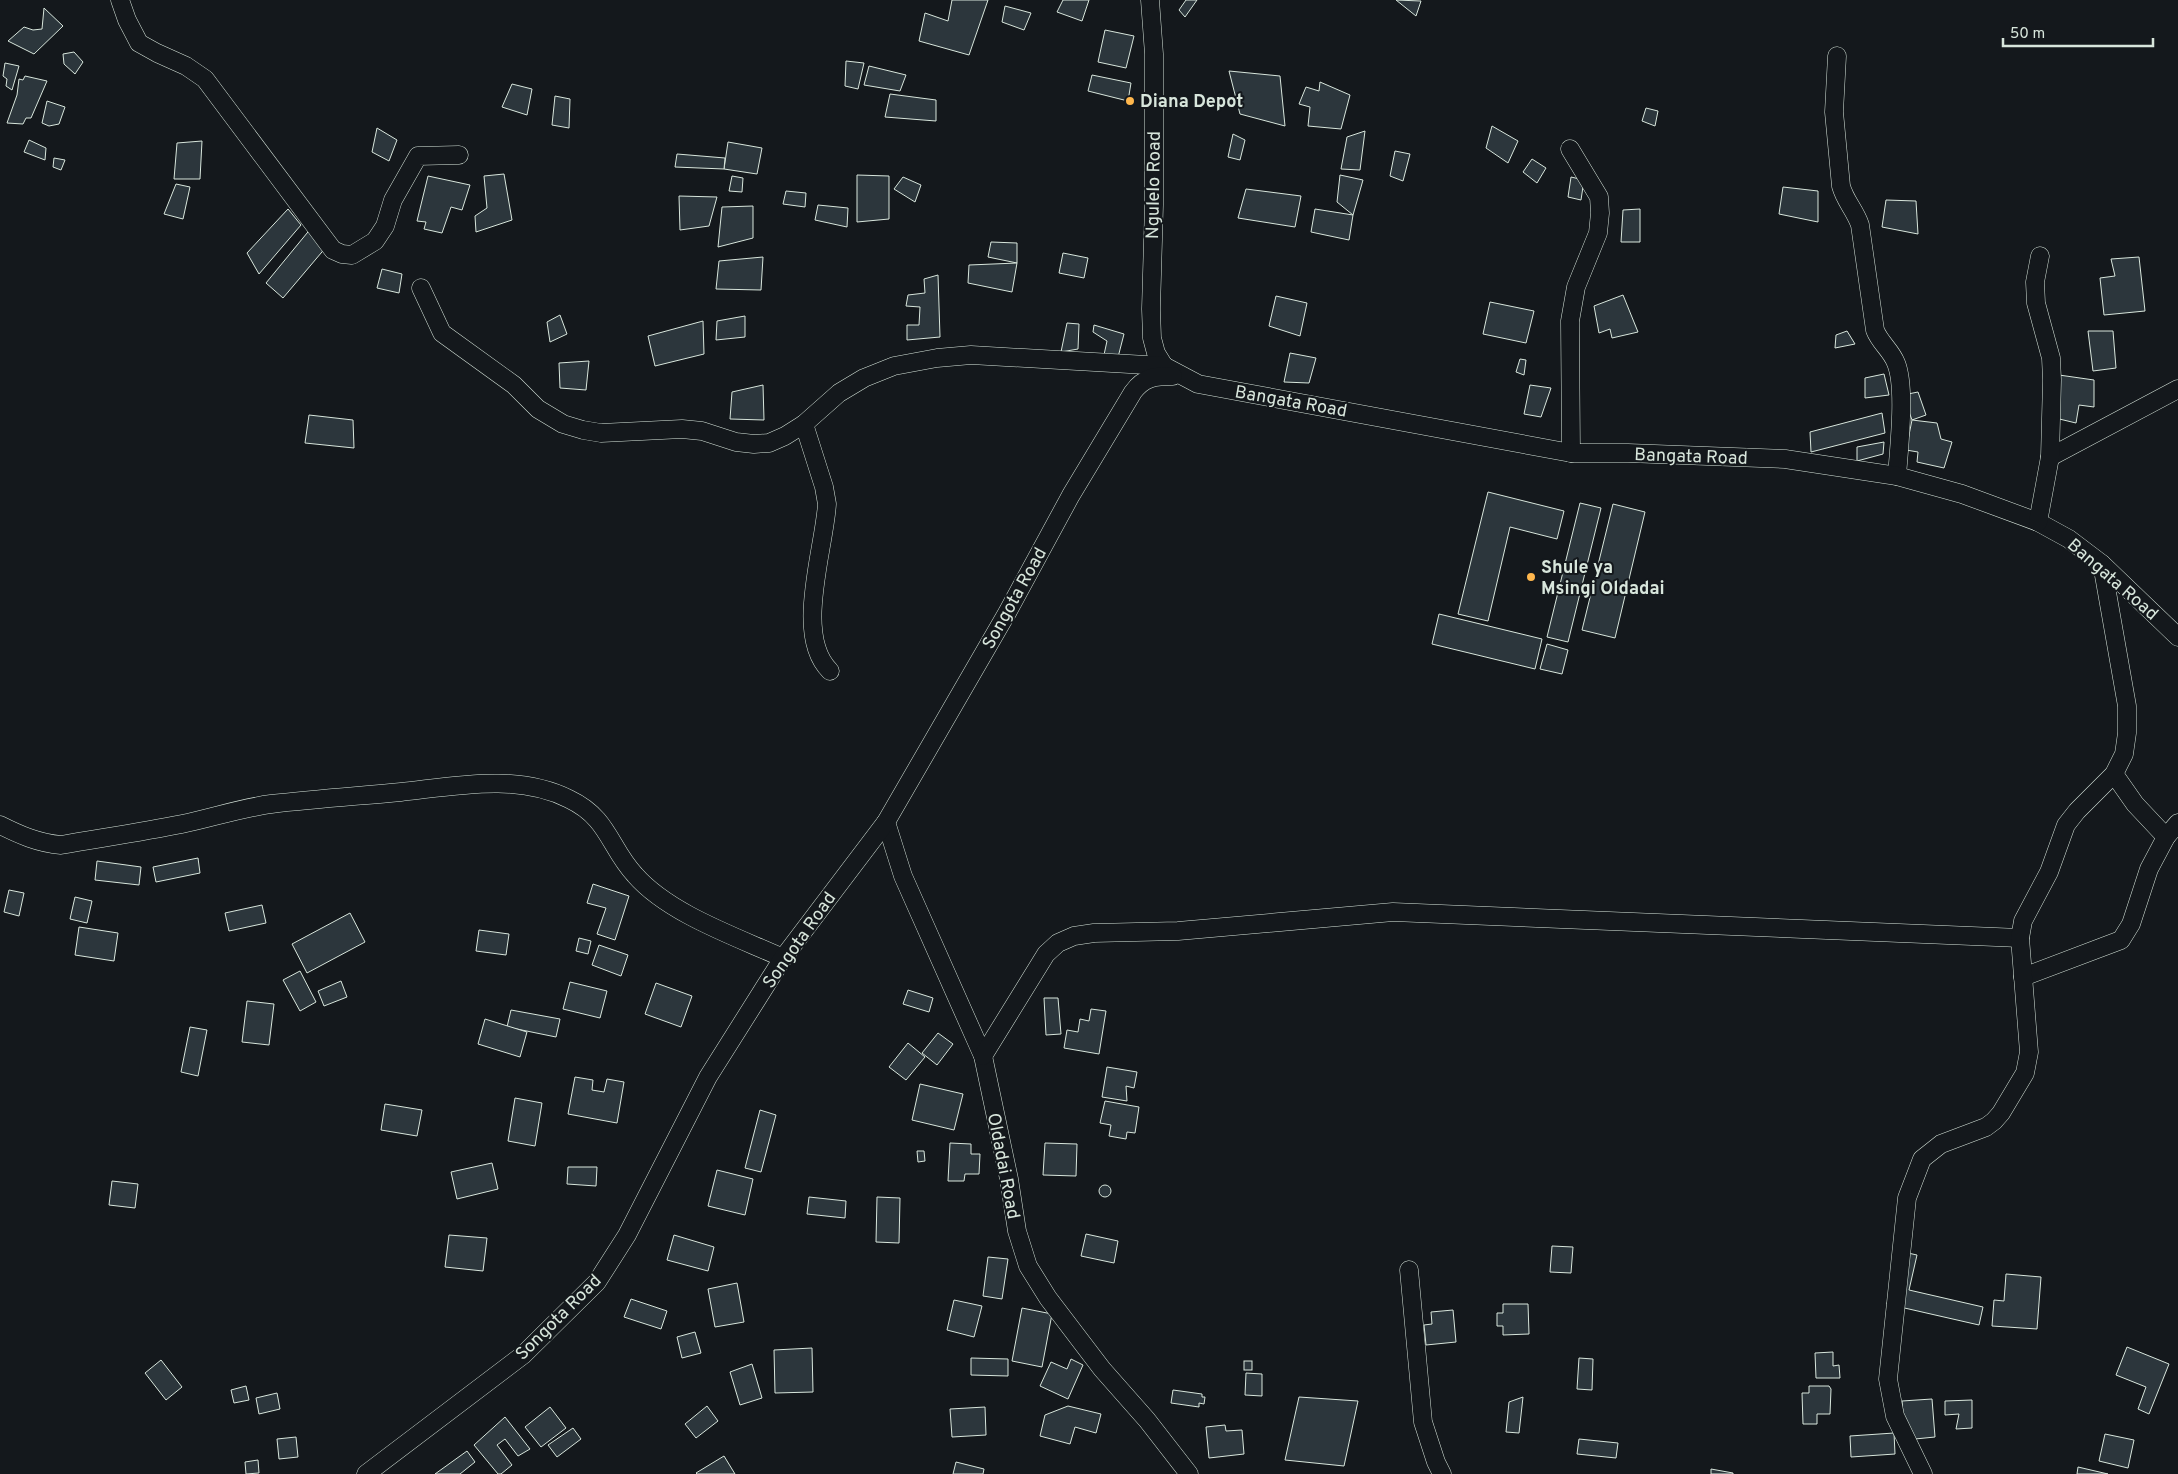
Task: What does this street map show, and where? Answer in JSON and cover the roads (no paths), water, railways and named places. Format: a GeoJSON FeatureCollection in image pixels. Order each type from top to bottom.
{"type":"FeatureCollection","features":[{"type":"Feature","properties":{"kind":"street"},"geometry":{"type":"LineString","coordinates":[[120,0],[127,20],[139,43],[186,66],[205,78],[332,250],[352,255],[375,241],[385,226],[393,200],[414,160],[418,156],[459,155]]}},
{"type":"Feature","properties":{"kind":"street","name":"Ngulelo Road"},"geometry":{"type":"LineString","coordinates":[[1150,0],[1154,54],[1152,338],[1156,353],[1164,366]]}},
{"type":"Feature","properties":{"kind":"street"},"geometry":{"type":"LineString","coordinates":[[1837,56],[1834,112],[1841,186],[1844,197],[1855,211],[1860,225],[1875,330],[1879,340],[1896,362],[1900,382],[1897,476]]}},
{"type":"Feature","properties":{"kind":"street"},"geometry":{"type":"LineString","coordinates":[[1570,149],[1599,197],[1600,213],[1598,233],[1576,287],[1570,321],[1571,453]]}},
{"type":"Feature","properties":{"kind":"street"},"geometry":{"type":"LineString","coordinates":[[2038,522],[2050,457],[2051,358],[2036,302],[2034,282],[2040,256]]}},
{"type":"Feature","properties":{"kind":"street"},"geometry":{"type":"LineString","coordinates":[[422,288],[442,333],[514,386],[538,409],[563,424],[601,433],[682,429],[702,431],[736,442],[769,443],[804,424],[839,393],[864,378],[894,366],[937,358],[971,355],[1164,366]]}},
{"type":"Feature","properties":{"kind":"street","name":"Bangata Road"},"geometry":{"type":"LineString","coordinates":[[1164,366],[1198,384],[1571,453],[1628,453],[1784,459],[1897,476],[1962,494],[2038,522],[2069,539],[2102,564],[2178,637]]}},
{"type":"Feature","properties":{"kind":"street","name":"Songota Road"},"geometry":{"type":"LineString","coordinates":[[366,1474],[523,1355],[596,1282],[628,1235],[708,1077],[783,958],[886,822],[1007,613],[1071,496],[1133,392],[1140,383],[1148,378],[1183,376]]}},
{"type":"Feature","properties":{"kind":"street"},"geometry":{"type":"LineString","coordinates":[[2050,457],[2178,389]]}},
{"type":"Feature","properties":{"kind":"street"},"geometry":{"type":"LineString","coordinates":[[804,424],[824,487],[826,504],[812,616],[818,655],[830,671]]}},
{"type":"Feature","properties":{"kind":"street"},"geometry":{"type":"LineString","coordinates":[[1923,1474],[1894,1416],[1888,1379],[1907,1198],[1922,1158],[1941,1144],[1986,1127],[1994,1121],[2001,1113],[2025,1073],[2029,1052],[2020,938],[2023,921],[2050,872],[2066,825],[2077,811],[2114,774],[2124,754],[2127,732],[2127,706],[2102,564]]}},
{"type":"Feature","properties":{"kind":"street"},"geometry":{"type":"LineString","coordinates":[[2114,774],[2135,804],[2166,837]]}},
{"type":"Feature","properties":{"kind":"street"},"geometry":{"type":"LineString","coordinates":[[0,825],[30,839],[46,844],[61,845],[181,824],[269,804],[481,784],[518,784],[547,790],[569,798],[586,809],[600,822],[635,875],[656,894],[697,919],[783,958]]}},
{"type":"Feature","properties":{"kind":"street","name":"Oldadai Road"},"geometry":{"type":"LineString","coordinates":[[886,822],[903,876],[983,1056],[1009,1179],[1017,1231],[1028,1266],[1048,1298],[1102,1368],[1147,1420],[1189,1474]]}},
{"type":"Feature","properties":{"kind":"street"},"geometry":{"type":"LineString","coordinates":[[2023,977],[2121,940],[2128,931],[2149,869],[2166,837],[2178,823]]}},
{"type":"Feature","properties":{"kind":"street"},"geometry":{"type":"LineString","coordinates":[[983,1056],[1046,954],[1058,943],[1074,936],[1094,933],[1178,931],[1393,912],[2020,938]]}},
{"type":"Feature","properties":{"kind":"street"},"geometry":{"type":"LineString","coordinates":[[1408,1270],[1423,1422],[1436,1462],[1442,1474]]}},
{"type":"Feature","properties":{"kind":"place","name":"Diana Depot"},"geometry":{"type":"Point","coordinates":[1130,101]}},
{"type":"Feature","properties":{"kind":"place","name":"Shule ya Msingi Oldadai"},"geometry":{"type":"Point","coordinates":[1531,577]}}]}
